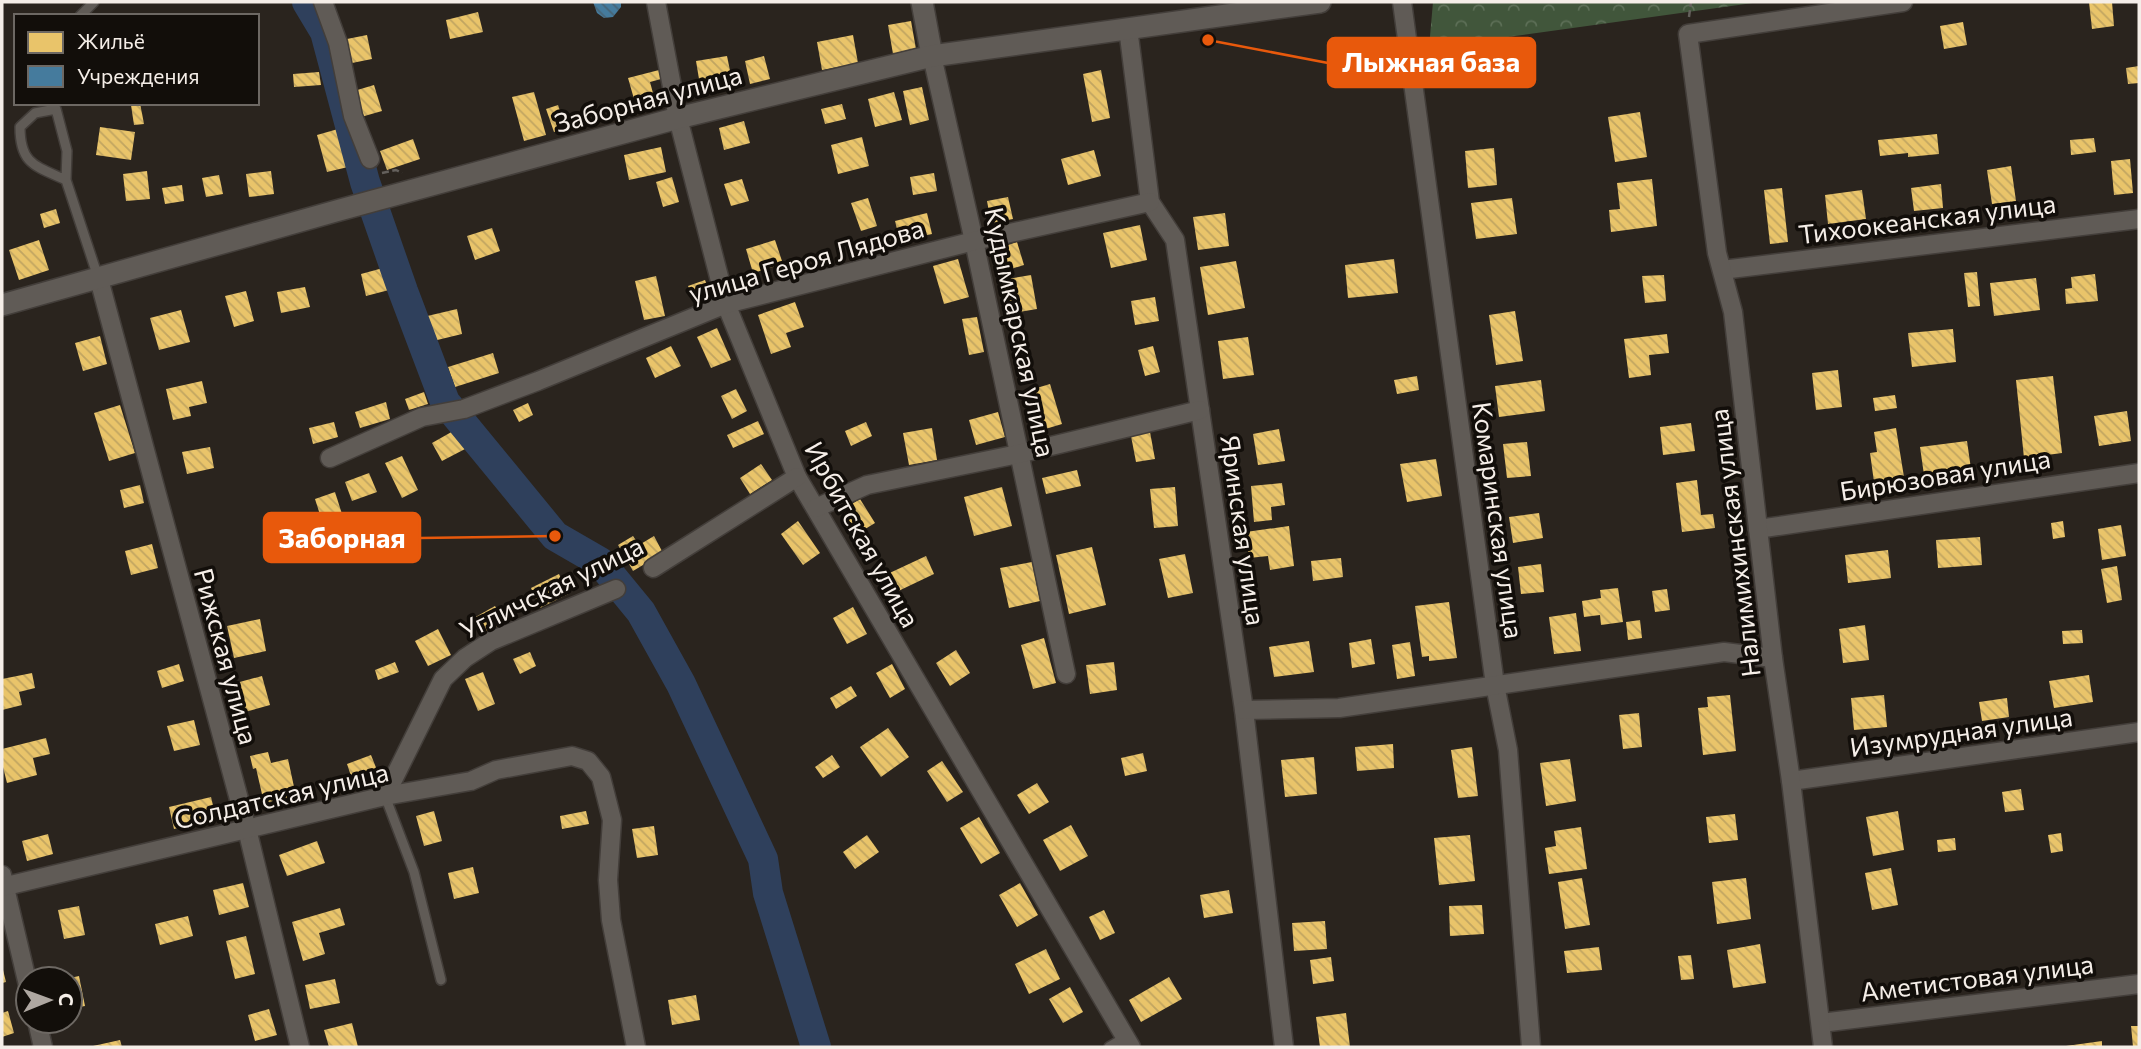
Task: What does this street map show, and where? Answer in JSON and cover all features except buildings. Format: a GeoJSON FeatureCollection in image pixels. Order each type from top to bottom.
{"type":"FeatureCollection","features":[{"type":"Feature","properties":{"kind":"street"},"geometry":{"type":"LineString","coordinates":[[323,2],[338,43],[353,116],[370,159]]}},
{"type":"Feature","properties":{"kind":"street","name":"Ирбитская улица"},"geometry":{"type":"LineString","coordinates":[[656,2],[678,118],[726,304],[797,477],[1129,1042]]}},
{"type":"Feature","properties":{"kind":"street","name":"Кудымкарская улица"},"geometry":{"type":"LineString","coordinates":[[922,2],[1066,674]]}},
{"type":"Feature","properties":{"kind":"street","name":"Заборная улица"},"geometry":{"type":"LineString","coordinates":[[2,305],[678,118],[932,56],[1320,2]]}},
{"type":"Feature","properties":{"kind":"street","name":"Комаринская улица"},"geometry":{"type":"LineString","coordinates":[[1402,2],[1494,685],[1508,750],[1531,1047]]}},
{"type":"Feature","properties":{"kind":"street","name":"Налимихинская улица"},"geometry":{"type":"LineString","coordinates":[[1823,1047],[1791,781],[1773,658],[1733,312],[1717,253],[1688,34],[1902,2]]}},
{"type":"Feature","properties":{"kind":"street","name":"Яринская улица"},"geometry":{"type":"LineString","coordinates":[[1128,28],[1150,202],[1175,240],[1244,710],[1284,1047]]}},
{"type":"Feature","properties":{"kind":"street","name":"улица Героя Лядова"},"geometry":{"type":"LineString","coordinates":[[330,458],[422,417],[464,409],[726,304],[974,240],[1150,202]]}},
{"type":"Feature","properties":{"kind":"street","name":"Тихоокеанская улица"},"geometry":{"type":"LineString","coordinates":[[1722,270],[2139,219]]}},
{"type":"Feature","properties":{"kind":"street","name":"Рижская улица"},"geometry":{"type":"LineString","coordinates":[[99,279],[247,829],[300,1047]]}},
{"type":"Feature","properties":{"kind":"street"},"geometry":{"type":"LineString","coordinates":[[816,508],[867,485],[1018,454],[1200,410]]}},
{"type":"Feature","properties":{"kind":"street","name":"Бирюзовая улица"},"geometry":{"type":"LineString","coordinates":[[1758,529],[2139,473]]}},
{"type":"Feature","properties":{"kind":"street","name":"Угличская улица"},"geometry":{"type":"LineString","coordinates":[[653,568],[797,477]]}},
{"type":"Feature","properties":{"kind":"street","name":"Угличская улица"},"geometry":{"type":"LineString","coordinates":[[385,796],[443,679],[464,658],[491,641],[616,589]]}},
{"type":"Feature","properties":{"kind":"street"},"geometry":{"type":"LineString","coordinates":[[1244,710],[1339,708],[1724,652],[1773,658]]}},
{"type":"Feature","properties":{"kind":"street","name":"Изумрудная улица"},"geometry":{"type":"LineString","coordinates":[[1791,781],[2139,732]]}},
{"type":"Feature","properties":{"kind":"street","name":"Солдатская улица"},"geometry":{"type":"LineString","coordinates":[[3,883],[385,796],[471,781],[496,770],[572,756],[588,761],[601,777],[612,820],[608,880],[611,920],[636,1047]]}},
{"type":"Feature","properties":{"kind":"street"},"geometry":{"type":"LineString","coordinates":[[3,883],[23,965]]}},
{"type":"Feature","properties":{"kind":"street","name":"Аметистовая улица"},"geometry":{"type":"LineString","coordinates":[[1821,1023],[2139,984]]}},
{"type":"Feature","properties":{"kind":"lane"},"geometry":{"type":"LineString","coordinates":[[81,14],[94,2]]}},
{"type":"Feature","properties":{"kind":"lane"},"geometry":{"type":"LineString","coordinates":[[66,180],[34,166],[20,148],[20,127],[35,113],[56,106],[67,151],[66,180],[99,279]]}},
{"type":"Feature","properties":{"kind":"lane"},"geometry":{"type":"LineString","coordinates":[[385,796],[414,872],[441,980]]}},
{"type":"Feature","properties":{"kind":"lane"},"geometry":{"type":"LineString","coordinates":[[1109,1047],[1129,1042]]}},
{"type":"Feature","properties":{"kind":"green space"},"geometry":{"type":"Polygon","coordinates":[[[1433,2],[1760,2],[1429,48],[1433,2]]]}},
{"type":"Feature","properties":{"kind":"waterway"},"geometry":{"type":"LineString","coordinates":[[307,2],[325,32],[365,182],[445,402],[555,536],[600,562],[641,612],[681,684],[763,859],[768,893],[816,1047]]}},
{"type":"Feature","properties":{"kind":"place","name":"Лыжная база"},"geometry":{"type":"Point","coordinates":[1208,40]}},
{"type":"Feature","properties":{"kind":"place","name":"Заборная"},"geometry":{"type":"Point","coordinates":[555,536]}}]}
